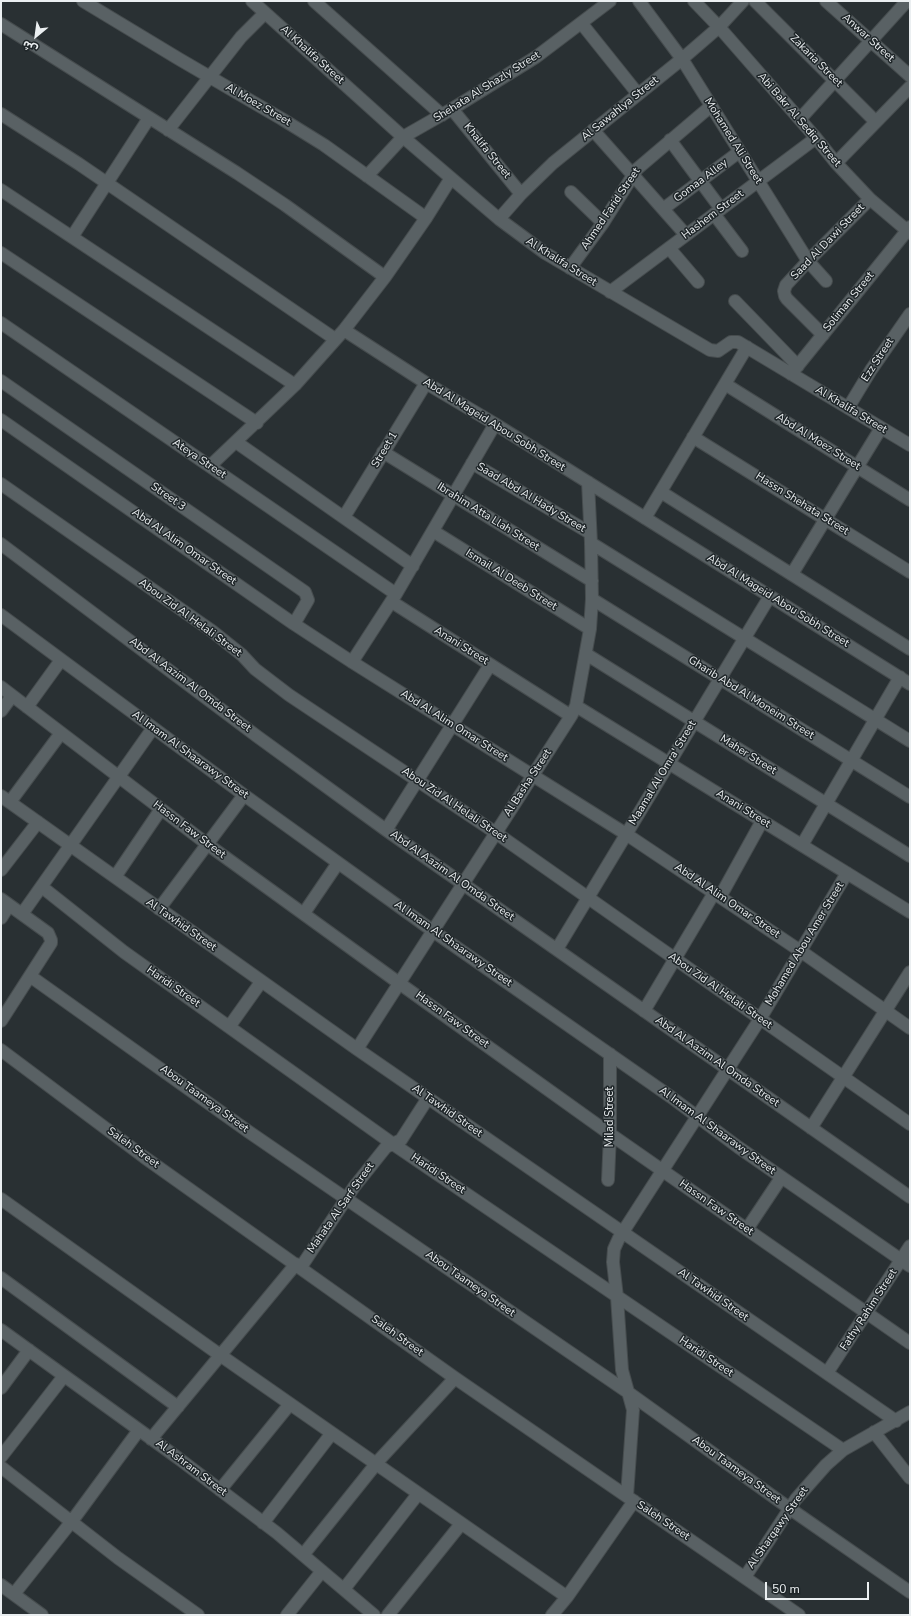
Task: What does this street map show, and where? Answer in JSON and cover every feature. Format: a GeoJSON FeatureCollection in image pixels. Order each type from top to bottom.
{"type":"FeatureCollection","features":[{"type":"Feature","properties":{"kind":"street","name":"Al Moez Street"},"geometry":{"type":"LineString","coordinates":[[83,1],[324,145],[426,218]]}},
{"type":"Feature","properties":{"kind":"street","name":"Al Khalifa Street"},"geometry":{"type":"LineString","coordinates":[[252,1],[403,137],[522,237],[570,268],[710,350],[718,351],[734,341],[794,370],[848,408],[910,445]]}},
{"type":"Feature","properties":{"kind":"street","name":"Khalifa Street"},"geometry":{"type":"LineString","coordinates":[[314,1],[447,112],[521,194]]}},
{"type":"Feature","properties":{"kind":"street","name":"Shehata Al Shazly Street"},"geometry":{"type":"LineString","coordinates":[[367,176],[403,137],[447,112],[536,57],[582,24],[610,1]]}},
{"type":"Feature","properties":{"kind":"street","name":"Mohamed Ali Street"},"geometry":{"type":"LineString","coordinates":[[639,1],[682,59],[757,182],[808,261],[826,281]]}},
{"type":"Feature","properties":{"kind":"street","name":"Abi Bakr Al Sediq Street"},"geometry":{"type":"LineString","coordinates":[[694,1],[719,27],[800,119],[836,163],[870,199],[909,230]]}},
{"type":"Feature","properties":{"kind":"street","name":"Al Sawahlya Street"},"geometry":{"type":"LineString","coordinates":[[499,219],[521,194],[553,163],[592,130],[682,59],[719,27],[743,1]]}},
{"type":"Feature","properties":{"kind":"street","name":"Zakaria Street"},"geometry":{"type":"LineString","coordinates":[[755,1],[876,122]]}},
{"type":"Feature","properties":{"kind":"street","name":"Anwar Street"},"geometry":{"type":"LineString","coordinates":[[826,1],[910,76]]}},
{"type":"Feature","properties":{"kind":"street"},"geometry":{"type":"LineString","coordinates":[[800,119],[907,1]]}},
{"type":"Feature","properties":{"kind":"street"},"geometry":{"type":"LineString","coordinates":[[168,130],[241,37],[265,13]]}},
{"type":"Feature","properties":{"kind":"street"},"geometry":{"type":"LineString","coordinates":[[1,24],[284,205],[385,277]]}},
{"type":"Feature","properties":{"kind":"street"},"geometry":{"type":"LineString","coordinates":[[582,24],[638,94]]}},
{"type":"Feature","properties":{"kind":"street"},"geometry":{"type":"LineString","coordinates":[[836,163],[910,87]]}},
{"type":"Feature","properties":{"kind":"street","name":"Ahmed Farid Street"},"geometry":{"type":"LineString","coordinates":[[570,268],[603,223],[632,175],[640,166],[711,106]]}},
{"type":"Feature","properties":{"kind":"street"},"geometry":{"type":"LineString","coordinates":[[1,114],[107,183],[335,340]]}},
{"type":"Feature","properties":{"kind":"street"},"geometry":{"type":"LineString","coordinates":[[72,237],[149,118]]}},
{"type":"Feature","properties":{"kind":"street"},"geometry":{"type":"LineString","coordinates":[[592,130],[686,235]]}},
{"type":"Feature","properties":{"kind":"street","name":"Hashem Street"},"geometry":{"type":"LineString","coordinates":[[610,292],[816,138]]}},
{"type":"Feature","properties":{"kind":"street"},"geometry":{"type":"LineString","coordinates":[[670,140],[701,182],[717,212],[742,251]]}},
{"type":"Feature","properties":{"kind":"street","name":"Gomaa Alley"},"geometry":{"type":"LineString","coordinates":[[663,210],[740,152]]}},
{"type":"Feature","properties":{"kind":"street"},"geometry":{"type":"LineString","coordinates":[[210,466],[257,423],[295,385],[344,330],[385,277],[426,218],[451,178]]}},
{"type":"Feature","properties":{"kind":"street"},"geometry":{"type":"LineString","coordinates":[[1,190],[295,385]]}},
{"type":"Feature","properties":{"kind":"street"},"geometry":{"type":"LineString","coordinates":[[571,192],[603,223]]}},
{"type":"Feature","properties":{"kind":"street","name":"Saad Al Dawi Street"},"geometry":{"type":"LineString","coordinates":[[823,335],[785,296],[784,291],[786,285],[870,199]]}},
{"type":"Feature","properties":{"kind":"street","name":"Soliman Street"},"geometry":{"type":"LineString","coordinates":[[794,370],[909,230]]}},
{"type":"Feature","properties":{"kind":"street"},"geometry":{"type":"LineString","coordinates":[[669,248],[698,282]]}},
{"type":"Feature","properties":{"kind":"street"},"geometry":{"type":"LineString","coordinates":[[1,253],[257,423]]}},
{"type":"Feature","properties":{"kind":"street"},"geometry":{"type":"LineString","coordinates":[[735,301],[794,370]]}},
{"type":"Feature","properties":{"kind":"street","name":"Ezz Street"},"geometry":{"type":"LineString","coordinates":[[848,408],[871,370],[910,314]]}},
{"type":"Feature","properties":{"kind":"street","name":"Ateya Street"},"geometry":{"type":"LineString","coordinates":[[1,323],[210,466],[394,598]]}},
{"type":"Feature","properties":{"kind":"street","name":"Abd Al Mageid Abou Sobh Street"},"geometry":{"type":"LineString","coordinates":[[344,330],[426,383],[495,424],[905,680]]}},
{"type":"Feature","properties":{"kind":"street"},"geometry":{"type":"LineString","coordinates":[[645,518],[747,347]]}},
{"type":"Feature","properties":{"kind":"street","name":"Street 3"},"geometry":{"type":"LineString","coordinates":[[1,381],[305,592],[308,600],[294,624]]}},
{"type":"Feature","properties":{"kind":"street","name":"Street 1"},"geometry":{"type":"LineString","coordinates":[[344,517],[426,383]]}},
{"type":"Feature","properties":{"kind":"street","name":"Abd Al Moez Street"},"geometry":{"type":"LineString","coordinates":[[725,384],[910,500]]}},
{"type":"Feature","properties":{"kind":"street","name":"Abd Al Alim Omar Street"},"geometry":{"type":"LineString","coordinates":[[1,420],[294,624],[626,834],[802,952],[910,1028]]}},
{"type":"Feature","properties":{"kind":"street"},"geometry":{"type":"LineString","coordinates":[[352,662],[394,598],[495,424]]}},
{"type":"Feature","properties":{"kind":"street"},"geometry":{"type":"LineString","coordinates":[[792,574],[881,428]]}},
{"type":"Feature","properties":{"kind":"street","name":"Hassn Shehata Street"},"geometry":{"type":"LineString","coordinates":[[694,436],[910,572]]}},
{"type":"Feature","properties":{"kind":"street"},"geometry":{"type":"LineString","coordinates":[[236,442],[413,566]]}},
{"type":"Feature","properties":{"kind":"street","name":"Ibrahim Atta Llah Street"},"geometry":{"type":"LineString","coordinates":[[384,452],[592,581]]}},
{"type":"Feature","properties":{"kind":"street","name":"Saad Abd Al Hady Street"},"geometry":{"type":"LineString","coordinates":[[472,463],[591,538],[744,638],[910,742]]}},
{"type":"Feature","properties":{"kind":"street","name":"Al Basha Street"},"geometry":{"type":"LineString","coordinates":[[357,1049],[574,711],[586,654],[590,629],[592,599],[588,482]]}},
{"type":"Feature","properties":{"kind":"street","name":"Abou Zid Al Helali Street"},"geometry":{"type":"LineString","coordinates":[[2,488],[212,631],[237,651],[255,669],[289,695],[496,834],[910,1124]]}},
{"type":"Feature","properties":{"kind":"street"},"geometry":{"type":"LineString","coordinates":[[661,492],[910,648]]}},
{"type":"Feature","properties":{"kind":"street","name":"Ismail Al Deeb Street"},"geometry":{"type":"LineString","coordinates":[[433,531],[590,629]]}},
{"type":"Feature","properties":{"kind":"street","name":"Abd Al Aazim Al Omda Street"},"geometry":{"type":"LineString","coordinates":[[1,544],[258,737],[386,830],[910,1197]]}},
{"type":"Feature","properties":{"kind":"street","name":"Maamal Al Omra' Street"},"geometry":{"type":"LineString","coordinates":[[556,949],[770,596]]}},
{"type":"Feature","properties":{"kind":"street","name":"Anani Street"},"geometry":{"type":"LineString","coordinates":[[394,598],[490,665],[669,763],[910,912]]}},
{"type":"Feature","properties":{"kind":"street","name":"Gharib Abd Al Moneim Street"},"geometry":{"type":"LineString","coordinates":[[592,599],[910,798]]}},
{"type":"Feature","properties":{"kind":"street","name":"Al Imam Al Shaarawy Street"},"geometry":{"type":"LineString","coordinates":[[1,615],[244,795],[433,931],[671,1097],[782,1178],[906,1262]]}},
{"type":"Feature","properties":{"kind":"street","name":"Maher Street"},"geometry":{"type":"LineString","coordinates":[[586,654],[910,856]]}},
{"type":"Feature","properties":{"kind":"street"},"geometry":{"type":"LineString","coordinates":[[27,707],[61,660]]}},
{"type":"Feature","properties":{"kind":"street"},"geometry":{"type":"LineString","coordinates":[[386,830],[490,665]]}},
{"type":"Feature","properties":{"kind":"street"},"geometry":{"type":"LineString","coordinates":[[802,845],[875,720],[905,680]]}},
{"type":"Feature","properties":{"kind":"street","name":"Hassn Faw Street"},"geometry":{"type":"LineString","coordinates":[[1,687],[207,844],[610,1134],[910,1343]]}},
{"type":"Feature","properties":{"kind":"street"},"geometry":{"type":"LineString","coordinates":[[1,712],[12,696]]}},
{"type":"Feature","properties":{"kind":"street"},"geometry":{"type":"LineString","coordinates":[[22,914],[153,728]]}},
{"type":"Feature","properties":{"kind":"street"},"geometry":{"type":"LineString","coordinates":[[6,799],[61,733]]}},
{"type":"Feature","properties":{"kind":"street"},"geometry":{"type":"LineString","coordinates":[[159,909],[244,795]]}},
{"type":"Feature","properties":{"kind":"street","name":"Al Tawhid Street"},"geometry":{"type":"LineString","coordinates":[[6,799],[261,982],[896,1421]]}},
{"type":"Feature","properties":{"kind":"street"},"geometry":{"type":"LineString","coordinates":[[115,877],[161,809]]}},
{"type":"Feature","properties":{"kind":"street"},"geometry":{"type":"LineString","coordinates":[[644,1011],[762,820]]}},
{"type":"Feature","properties":{"kind":"street"},"geometry":{"type":"LineString","coordinates":[[1,870],[38,822]]}},
{"type":"Feature","properties":{"kind":"street"},"geometry":{"type":"LineString","coordinates":[[304,914],[338,863]]}},
{"type":"Feature","properties":{"kind":"street","name":"Mohamed Abou Amer Street"},"geometry":{"type":"LineString","coordinates":[[630,1499],[634,1416],[622,1370],[613,1256],[616,1243],[802,952],[847,873]]}},
{"type":"Feature","properties":{"kind":"street","name":"Haridi Street"},"geometry":{"type":"LineString","coordinates":[[42,887],[112,943],[393,1144],[843,1450]]}},
{"type":"Feature","properties":{"kind":"street"},"geometry":{"type":"LineString","coordinates":[[1,918],[5,902],[48,933],[52,940],[1,1021]]}},
{"type":"Feature","properties":{"kind":"street"},"geometry":{"type":"LineString","coordinates":[[811,1128],[910,972]]}},
{"type":"Feature","properties":{"kind":"street","name":"Abou Taameya Street"},"geometry":{"type":"LineString","coordinates":[[30,976],[250,1132],[628,1393],[910,1592]]}},
{"type":"Feature","properties":{"kind":"street"},"geometry":{"type":"LineString","coordinates":[[229,1027],[261,982]]}},
{"type":"Feature","properties":{"kind":"street","name":"Saleh Street"},"geometry":{"type":"LineString","coordinates":[[1,1050],[144,1157],[455,1378],[630,1499],[745,1576],[799,1615]]}},
{"type":"Feature","properties":{"kind":"street","name":"Milad Street"},"geometry":{"type":"LineString","coordinates":[[608,1180],[610,1134],[610,1054]]}},
{"type":"Feature","properties":{"kind":"street","name":"Mahata Al Sarf Street"},"geometry":{"type":"LineString","coordinates":[[151,1438],[298,1265],[346,1198],[384,1149],[401,1140],[428,1098]]}},
{"type":"Feature","properties":{"kind":"street"},"geometry":{"type":"LineString","coordinates":[[747,1229],[782,1178]]}},
{"type":"Feature","properties":{"kind":"street"},"geometry":{"type":"LineString","coordinates":[[1,1199],[332,1434],[567,1597]]}},
{"type":"Feature","properties":{"kind":"street","name":"Fathy Rahim Street"},"geometry":{"type":"LineString","coordinates":[[827,1374],[868,1313],[906,1262],[910,1246]]}},
{"type":"Feature","properties":{"kind":"street"},"geometry":{"type":"LineString","coordinates":[[1,1278],[178,1407]]}},
{"type":"Feature","properties":{"kind":"street","name":"Al Ashram Street"},"geometry":{"type":"LineString","coordinates":[[1,1330],[151,1438],[220,1490],[303,1555],[374,1615]]}},
{"type":"Feature","properties":{"kind":"street"},"geometry":{"type":"LineString","coordinates":[[1,1388],[29,1350]]}},
{"type":"Feature","properties":{"kind":"street"},"geometry":{"type":"LineString","coordinates":[[1,1457],[64,1376]]}},
{"type":"Feature","properties":{"kind":"street"},"geometry":{"type":"LineString","coordinates":[[303,1555],[376,1464],[455,1378]]}},
{"type":"Feature","properties":{"kind":"street"},"geometry":{"type":"LineString","coordinates":[[220,1490],[290,1404]]}},
{"type":"Feature","properties":{"kind":"street","name":"Al Sharqawy Street"},"geometry":{"type":"LineString","coordinates":[[745,1576],[789,1508],[810,1482],[843,1450],[910,1412]]}},
{"type":"Feature","properties":{"kind":"street"},"geometry":{"type":"LineString","coordinates":[[14,1594],[72,1521],[139,1430]]}},
{"type":"Feature","properties":{"kind":"street"},"geometry":{"type":"LineString","coordinates":[[874,1432],[910,1478]]}},
{"type":"Feature","properties":{"kind":"street"},"geometry":{"type":"LineString","coordinates":[[263,1524],[332,1434]]}},
{"type":"Feature","properties":{"kind":"street"},"geometry":{"type":"LineString","coordinates":[[1,1467],[118,1558],[198,1615]]}},
{"type":"Feature","properties":{"kind":"street"},"geometry":{"type":"LineString","coordinates":[[344,1589],[418,1494]]}},
{"type":"Feature","properties":{"kind":"street"},"geometry":{"type":"LineString","coordinates":[[552,1615],[567,1597],[630,1499]]}},
{"type":"Feature","properties":{"kind":"street"},"geometry":{"type":"LineString","coordinates":[[388,1615],[461,1524]]}},
{"type":"Feature","properties":{"kind":"street"},"geometry":{"type":"LineString","coordinates":[[287,1615],[322,1571]]}},
{"type":"Feature","properties":{"kind":"street"},"geometry":{"type":"LineString","coordinates":[[1,1585],[14,1594],[35,1613]]}}]}
